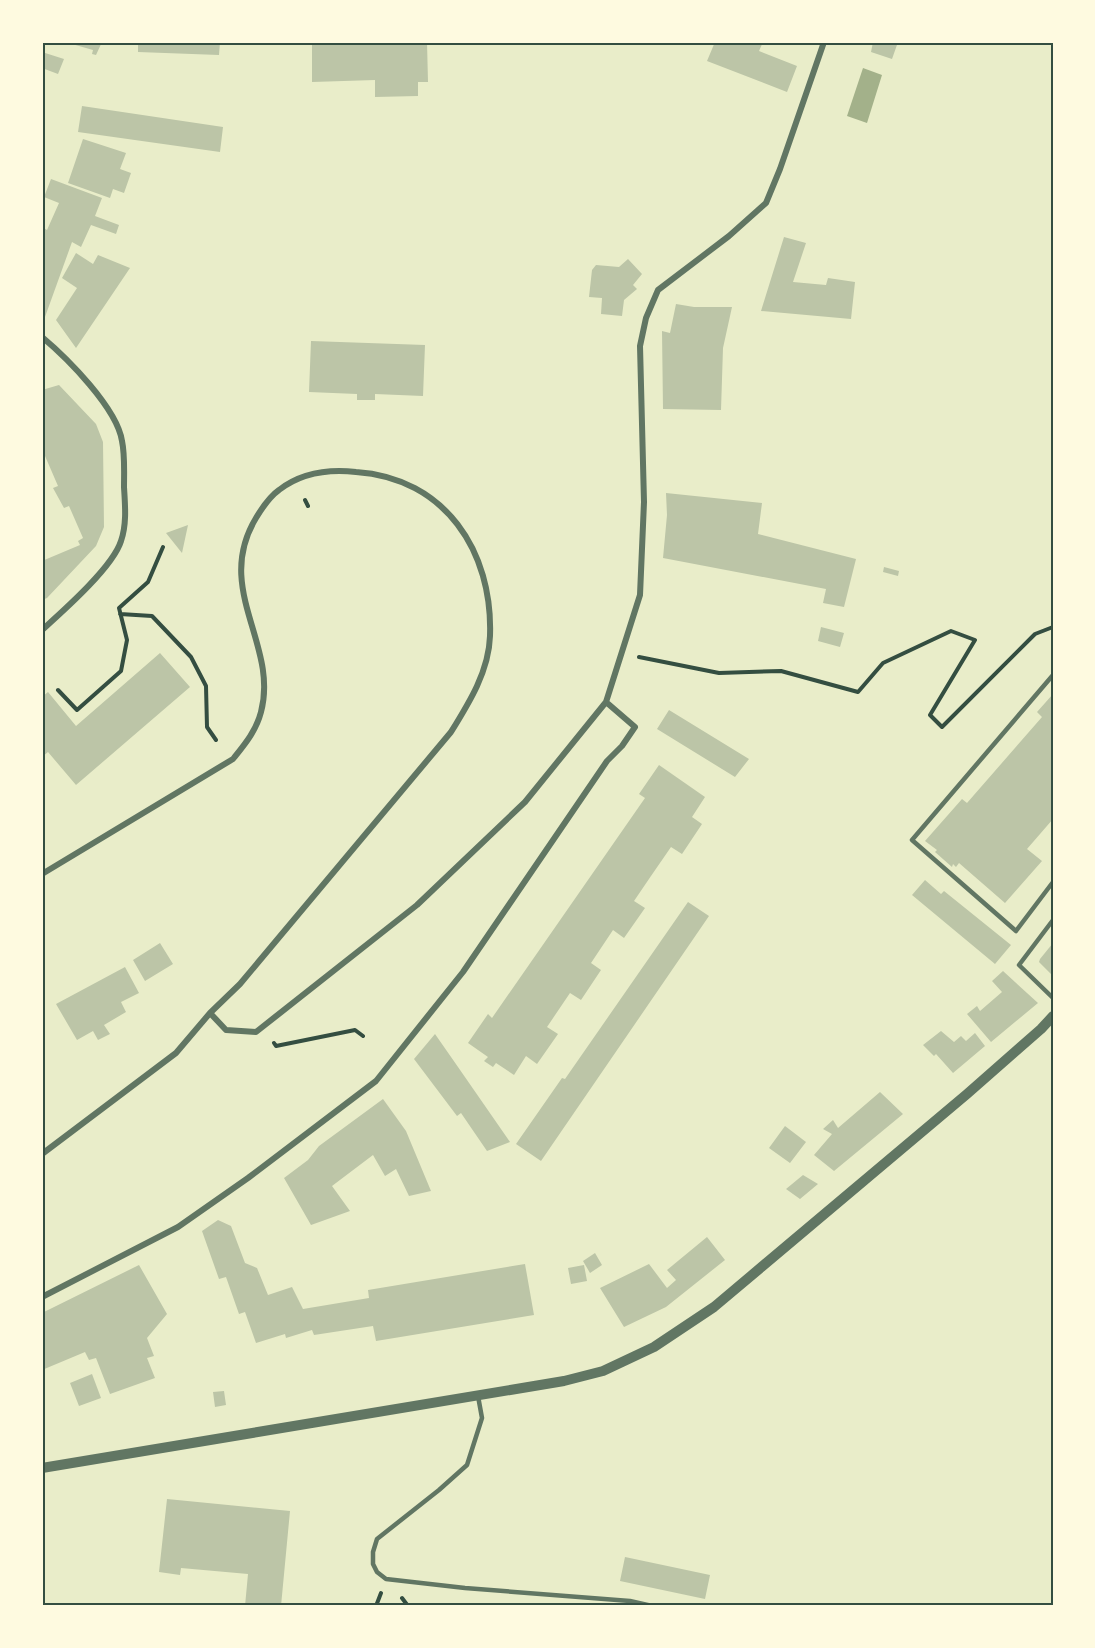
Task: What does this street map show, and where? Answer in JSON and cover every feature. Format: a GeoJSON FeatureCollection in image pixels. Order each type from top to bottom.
{"type":"FeatureCollection","features":[{"type":"Feature","properties":{"kind":"street"},"geometry":{"type":"LineString","coordinates":[[210,1013],[226,1030],[256,1032],[283,1011],[417,905],[525,802],[606,702],[640,595],[644,502],[640,346],[646,318],[658,290],[729,236],[766,203],[824,42]]}},
{"type":"Feature","properties":{"kind":"street"},"geometry":{"type":"LineString","coordinates":[[42,337],[76,370],[112,412],[122,439],[125,511],[121,542],[111,559],[73,601],[42,630]]}},
{"type":"Feature","properties":{"kind":"street"},"geometry":{"type":"LineString","coordinates":[[42,874],[233,759],[251,737],[261,712],[264,685],[261,654],[244,601],[240,565],[247,533],[264,505],[277,491],[296,480],[317,473],[343,471],[377,473],[421,490],[449,513],[469,541],[481,571],[490,605],[490,639],[485,665],[475,691],[451,732],[240,984],[210,1013],[176,1053],[42,1154]]}},
{"type":"Feature","properties":{"kind":"street"},"geometry":{"type":"LineString","coordinates":[[42,1296],[178,1227],[248,1178],[376,1081],[462,972],[607,761],[622,746],[635,727],[606,702]]}},
{"type":"Feature","properties":{"kind":"street"},"geometry":{"type":"LineString","coordinates":[[42,1468],[478,1396],[564,1381],[603,1371],[672,1337],[714,1307],[975,1087],[1053,1016]]}},
{"type":"Feature","properties":{"kind":"lane"},"geometry":{"type":"LineString","coordinates":[[1053,675],[912,840],[1016,932],[1053,882]]}},
{"type":"Feature","properties":{"kind":"lane"},"geometry":{"type":"LineString","coordinates":[[1053,920],[1019,965],[1053,998]]}},
{"type":"Feature","properties":{"kind":"lane"},"geometry":{"type":"LineString","coordinates":[[478,1396],[482,1418],[466,1465],[439,1490],[377,1539],[373,1552],[373,1564],[377,1572],[386,1579],[465,1588],[630,1601],[652,1606]]}},
{"type":"Feature","properties":{"kind":"path"},"geometry":{"type":"LineString","coordinates":[[305,500],[308,506]]}},
{"type":"Feature","properties":{"kind":"path"},"geometry":{"type":"LineString","coordinates":[[58,690],[77,710],[121,670],[127,640],[119,608],[148,582],[164,546]]}},
{"type":"Feature","properties":{"kind":"path"},"geometry":{"type":"LineString","coordinates":[[120,614],[152,616],[191,657],[206,686],[207,727],[216,740]]}},
{"type":"Feature","properties":{"kind":"path"},"geometry":{"type":"LineString","coordinates":[[623,653],[719,673],[781,671],[858,692],[883,663],[951,631],[975,640],[930,715],[942,727],[1035,634],[1053,627]]}},
{"type":"Feature","properties":{"kind":"path"},"geometry":{"type":"LineString","coordinates":[[274,1043],[276,1046],[355,1030],[363,1036]]}},
{"type":"Feature","properties":{"kind":"shaded area"},"geometry":{"type":"Polygon","coordinates":[[[863,68],[882,75],[867,123],[847,116],[863,68]]]}},
{"type":"Feature","properties":{"kind":"building"},"geometry":{"type":"Polygon","coordinates":[[[65,42],[102,42],[96,55],[92,54],[93,50],[65,42]]]}},
{"type":"Feature","properties":{"kind":"building"},"geometry":{"type":"Polygon","coordinates":[[[138,42],[220,42],[219,55],[138,52],[138,42]]]}},
{"type":"Feature","properties":{"kind":"building"},"geometry":{"type":"Polygon","coordinates":[[[312,42],[427,42],[428,82],[418,82],[418,96],[375,97],[375,80],[312,82],[312,42]]]}},
{"type":"Feature","properties":{"kind":"building"},"geometry":{"type":"Polygon","coordinates":[[[715,42],[763,42],[759,51],[797,66],[787,92],[707,61],[715,42]]]}},
{"type":"Feature","properties":{"kind":"building"},"geometry":{"type":"Polygon","coordinates":[[[873,42],[898,42],[892,59],[871,52],[873,42]]]}},
{"type":"Feature","properties":{"kind":"building"},"geometry":{"type":"Polygon","coordinates":[[[42,52],[64,59],[58,74],[42,68],[42,52]]]}},
{"type":"Feature","properties":{"kind":"building"},"geometry":{"type":"Polygon","coordinates":[[[82,106],[223,127],[220,152],[78,132],[82,106]]]}},
{"type":"Feature","properties":{"kind":"building"},"geometry":{"type":"Polygon","coordinates":[[[83,139],[126,153],[120,169],[131,173],[124,193],[113,189],[110,198],[68,183],[83,139]]]}},
{"type":"Feature","properties":{"kind":"building"},"geometry":{"type":"Polygon","coordinates":[[[51,179],[102,198],[95,216],[119,225],[116,234],[91,225],[81,247],[72,242],[45,317],[42,316],[42,227],[47,230],[59,203],[44,197],[51,179]]]}},
{"type":"Feature","properties":{"kind":"building"},"geometry":{"type":"Polygon","coordinates":[[[784,237],[806,243],[793,282],[826,285],[828,278],[855,282],[851,319],[761,311],[784,237]]]}},
{"type":"Feature","properties":{"kind":"building"},"geometry":{"type":"Polygon","coordinates":[[[76,253],[93,264],[98,255],[130,268],[76,348],[56,320],[77,288],[62,278],[76,253]]]}},
{"type":"Feature","properties":{"kind":"building"},"geometry":{"type":"Polygon","coordinates":[[[628,259],[642,274],[633,285],[637,289],[624,300],[622,316],[601,314],[602,298],[589,297],[592,270],[596,265],[619,267],[628,259]]]}},
{"type":"Feature","properties":{"kind":"building"},"geometry":{"type":"Polygon","coordinates":[[[676,304],[694,307],[732,307],[723,348],[721,410],[663,409],[662,331],[670,333],[676,304]]]}},
{"type":"Feature","properties":{"kind":"building"},"geometry":{"type":"Polygon","coordinates":[[[311,341],[425,345],[423,396],[375,394],[375,400],[357,400],[357,394],[309,392],[311,341]]]}},
{"type":"Feature","properties":{"kind":"building"},"geometry":{"type":"Polygon","coordinates":[[[59,385],[96,424],[103,442],[104,527],[96,546],[47,598],[42,600],[42,561],[80,545],[78,541],[83,538],[69,506],[64,508],[53,488],[58,486],[42,449],[42,390],[59,385]]]}},
{"type":"Feature","properties":{"kind":"building"},"geometry":{"type":"Polygon","coordinates":[[[666,493],[762,503],[758,534],[856,559],[844,607],[823,603],[826,589],[663,558],[667,515],[666,493]]]}},
{"type":"Feature","properties":{"kind":"building"},"geometry":{"type":"Polygon","coordinates":[[[188,525],[182,553],[166,533],[188,525]]]}},
{"type":"Feature","properties":{"kind":"building"},"geometry":{"type":"Polygon","coordinates":[[[884,567],[899,571],[898,576],[883,572],[884,567]]]}},
{"type":"Feature","properties":{"kind":"building"},"geometry":{"type":"Polygon","coordinates":[[[821,627],[844,633],[840,647],[818,641],[821,627]]]}},
{"type":"Feature","properties":{"kind":"building"},"geometry":{"type":"Polygon","coordinates":[[[160,653],[190,687],[76,785],[48,752],[42,757],[42,697],[48,692],[76,726],[160,653]]]}},
{"type":"Feature","properties":{"kind":"building"},"geometry":{"type":"Polygon","coordinates":[[[1053,694],[1053,819],[1027,849],[1042,861],[1005,903],[959,863],[956,867],[953,864],[952,867],[935,852],[937,850],[925,841],[962,799],[967,803],[1042,717],[1037,712],[1053,694]]]}},
{"type":"Feature","properties":{"kind":"building"},"geometry":{"type":"Polygon","coordinates":[[[669,710],[749,759],[735,777],[657,729],[669,710]]]}},
{"type":"Feature","properties":{"kind":"building"},"geometry":{"type":"Polygon","coordinates":[[[659,765],[705,797],[692,817],[702,824],[682,854],[671,847],[651,876],[634,901],[645,908],[624,938],[613,930],[591,963],[601,970],[581,1000],[570,993],[547,1027],[558,1034],[537,1064],[526,1056],[514,1075],[496,1063],[493,1067],[484,1061],[488,1057],[468,1043],[488,1014],[492,1018],[645,798],[639,794],[659,765]]]}},
{"type":"Feature","properties":{"kind":"building"},"geometry":{"type":"Polygon","coordinates":[[[925,880],[941,894],[944,891],[1011,945],[995,964],[912,895],[925,880]]]}},
{"type":"Feature","properties":{"kind":"building"},"geometry":{"type":"Polygon","coordinates":[[[688,902],[709,916],[541,1161],[516,1144],[562,1078],[565,1079],[688,902]]]}},
{"type":"Feature","properties":{"kind":"building"},"geometry":{"type":"Polygon","coordinates":[[[160,943],[173,964],[145,981],[133,960],[160,943]]]}},
{"type":"Feature","properties":{"kind":"building"},"geometry":{"type":"Polygon","coordinates":[[[1053,943],[1053,976],[1039,962],[1053,943]]]}},
{"type":"Feature","properties":{"kind":"building"},"geometry":{"type":"Polygon","coordinates":[[[125,967],[139,993],[121,1002],[126,1012],[104,1025],[110,1034],[98,1040],[93,1031],[77,1040],[56,1004],[125,967]]]}},
{"type":"Feature","properties":{"kind":"building"},"geometry":{"type":"Polygon","coordinates":[[[1003,971],[1038,1003],[991,1042],[967,1014],[977,1006],[980,1011],[1002,992],[992,981],[1003,971]]]}},
{"type":"Feature","properties":{"kind":"building"},"geometry":{"type":"Polygon","coordinates":[[[941,1031],[954,1042],[961,1036],[966,1041],[975,1033],[985,1046],[953,1073],[936,1054],[934,1056],[923,1045],[941,1031]]]}},
{"type":"Feature","properties":{"kind":"building"},"geometry":{"type":"Polygon","coordinates":[[[435,1034],[510,1142],[487,1151],[461,1113],[457,1116],[414,1059],[435,1034]]]}},
{"type":"Feature","properties":{"kind":"building"},"geometry":{"type":"Polygon","coordinates":[[[880,1092],[903,1114],[834,1171],[814,1155],[832,1134],[823,1129],[833,1120],[838,1128],[880,1092]]]}},
{"type":"Feature","properties":{"kind":"building"},"geometry":{"type":"Polygon","coordinates":[[[383,1099],[406,1131],[431,1191],[409,1196],[396,1169],[385,1176],[373,1155],[332,1186],[350,1211],[311,1225],[284,1178],[308,1160],[319,1146],[383,1099]]]}},
{"type":"Feature","properties":{"kind":"building"},"geometry":{"type":"Polygon","coordinates":[[[785,1126],[806,1142],[790,1163],[769,1148],[785,1126]]]}},
{"type":"Feature","properties":{"kind":"building"},"geometry":{"type":"Polygon","coordinates":[[[803,1175],[818,1184],[800,1199],[786,1189],[803,1175]]]}},
{"type":"Feature","properties":{"kind":"building"},"geometry":{"type":"Polygon","coordinates":[[[218,1220],[231,1226],[245,1263],[257,1268],[268,1295],[292,1287],[303,1309],[369,1298],[368,1290],[525,1264],[534,1315],[376,1341],[373,1326],[314,1335],[312,1330],[286,1338],[285,1334],[256,1343],[245,1312],[239,1314],[226,1277],[219,1279],[202,1231],[218,1220]]]}},
{"type":"Feature","properties":{"kind":"building"},"geometry":{"type":"Polygon","coordinates":[[[707,1237],[725,1260],[666,1307],[624,1327],[600,1288],[649,1264],[667,1288],[676,1280],[667,1270],[707,1237]]]}},
{"type":"Feature","properties":{"kind":"building"},"geometry":{"type":"Polygon","coordinates":[[[595,1253],[602,1265],[590,1273],[583,1261],[595,1253]]]}},
{"type":"Feature","properties":{"kind":"building"},"geometry":{"type":"Polygon","coordinates":[[[139,1265],[167,1314],[147,1338],[154,1356],[147,1358],[155,1378],[110,1394],[96,1358],[89,1360],[85,1352],[42,1370],[42,1313],[139,1265]]]}},
{"type":"Feature","properties":{"kind":"building"},"geometry":{"type":"Polygon","coordinates":[[[584,1265],[587,1281],[571,1284],[568,1268],[584,1265]]]}},
{"type":"Feature","properties":{"kind":"building"},"geometry":{"type":"Polygon","coordinates":[[[92,1374],[101,1398],[79,1406],[70,1383],[92,1374]]]}},
{"type":"Feature","properties":{"kind":"building"},"geometry":{"type":"Polygon","coordinates":[[[224,1391],[226,1405],[215,1407],[213,1392],[224,1391]]]}},
{"type":"Feature","properties":{"kind":"building"},"geometry":{"type":"Polygon","coordinates":[[[167,1499],[290,1511],[281,1606],[245,1606],[248,1574],[181,1568],[180,1575],[159,1572],[167,1499]]]}},
{"type":"Feature","properties":{"kind":"building"},"geometry":{"type":"Polygon","coordinates":[[[625,1557],[710,1575],[705,1599],[620,1581],[625,1557]]]}}]}
